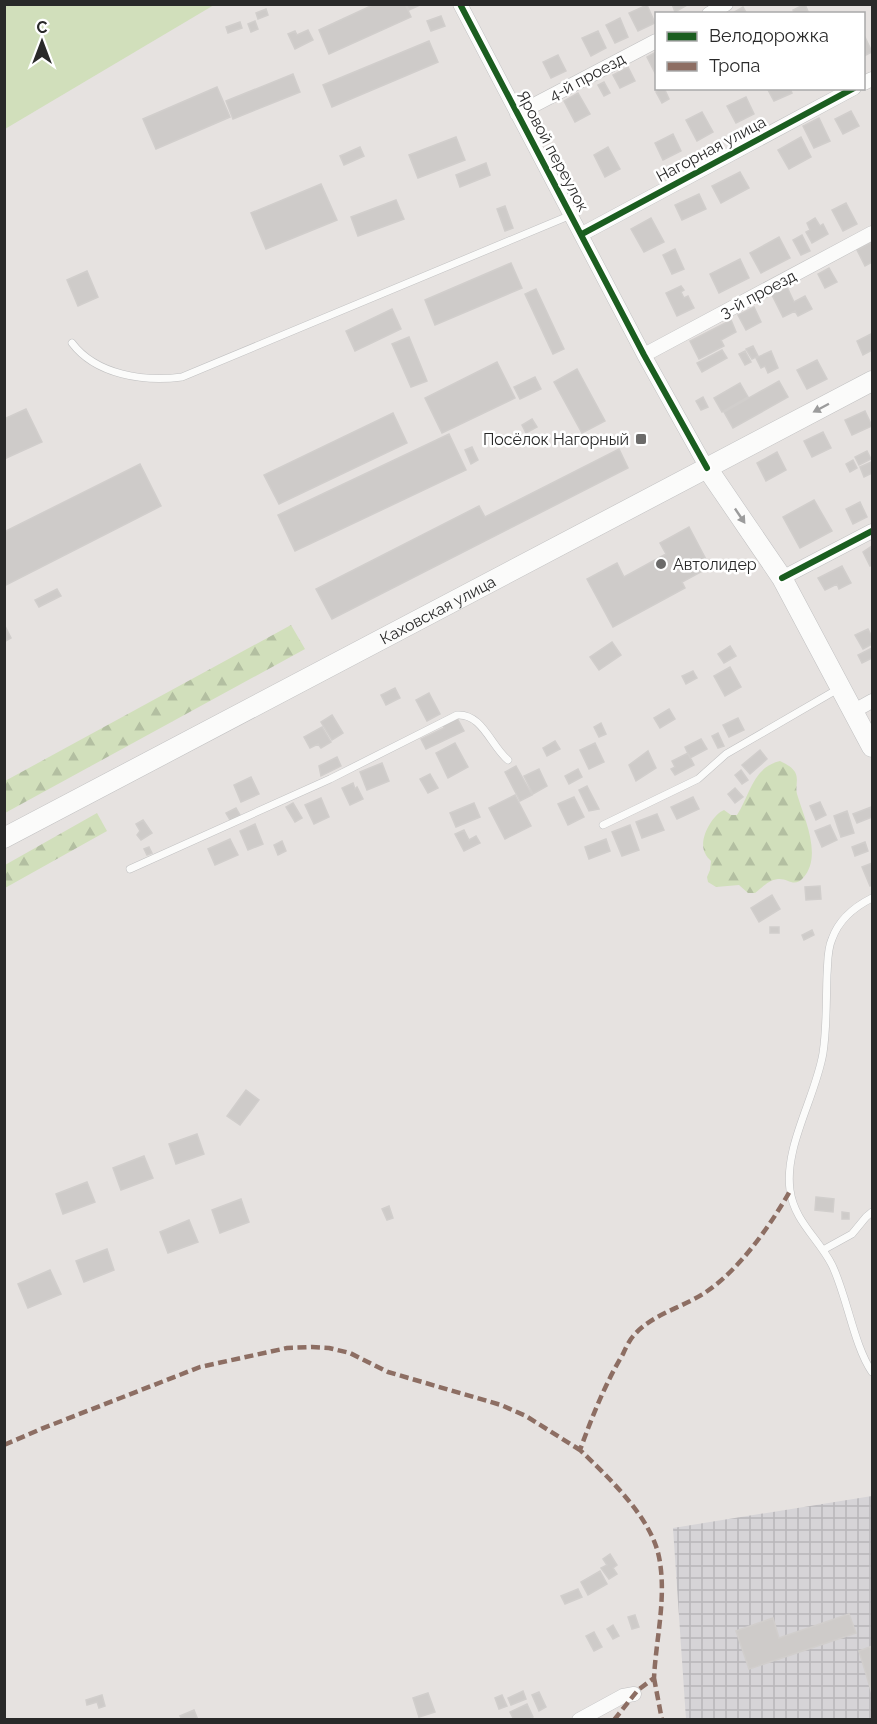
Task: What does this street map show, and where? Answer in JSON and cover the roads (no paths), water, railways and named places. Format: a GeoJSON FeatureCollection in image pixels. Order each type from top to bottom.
{"type":"FeatureCollection","features":[{"type":"Feature","properties":{"kind":"main road","name":"Каховская улица"},"geometry":{"type":"LineString","coordinates":[[4,838],[873,381]]}},
{"type":"Feature","properties":{"kind":"main road","name":"Яровой переулок"},"geometry":{"type":"LineString","coordinates":[[708,468],[782,578],[873,747]]}},
{"type":"Feature","properties":{"kind":"street","name":"Яровой переулок"},"geometry":{"type":"LineString","coordinates":[[460,4],[644,355],[708,468]]}},
{"type":"Feature","properties":{"kind":"street"},"geometry":{"type":"LineString","coordinates":[[712,12],[726,4]]}},
{"type":"Feature","properties":{"kind":"street","name":"4-й проезд"},"geometry":{"type":"LineString","coordinates":[[517,114],[655,42]]}},
{"type":"Feature","properties":{"kind":"street","name":"Нагорная улица"},"geometry":{"type":"LineString","coordinates":[[582,234],[850,90]]}},
{"type":"Feature","properties":{"kind":"street","name":"3-й проезд"},"geometry":{"type":"LineString","coordinates":[[644,355],[873,232]]}},
{"type":"Feature","properties":{"kind":"street"},"geometry":{"type":"LineString","coordinates":[[782,578],[873,531]]}},
{"type":"Feature","properties":{"kind":"street"},"geometry":{"type":"LineString","coordinates":[[854,711],[873,701]]}},
{"type":"Feature","properties":{"kind":"street"},"geometry":{"type":"LineString","coordinates":[[579,1719],[623,1696],[634,1694]]}},
{"type":"Feature","properties":{"kind":"lane"},"geometry":{"type":"LineString","coordinates":[[72,343],[81,355],[103,368],[156,379],[182,377],[572,214]]}},
{"type":"Feature","properties":{"kind":"lane"},"geometry":{"type":"LineString","coordinates":[[603,825],[698,779],[726,754],[840,688]]}},
{"type":"Feature","properties":{"kind":"lane"},"geometry":{"type":"LineString","coordinates":[[130,869],[330,779],[457,715],[467,716],[476,721],[508,760]]}},
{"type":"Feature","properties":{"kind":"lane"},"geometry":{"type":"LineString","coordinates":[[873,898],[847,915],[831,941],[822,1056],[799,1131],[791,1171],[790,1191],[802,1224],[824,1250],[840,1283],[859,1341],[873,1372]]}},
{"type":"Feature","properties":{"kind":"lane"},"geometry":{"type":"LineString","coordinates":[[824,1250],[852,1234],[873,1212]]}},
{"type":"Feature","properties":{"kind":"place","name":"Посёлок Нагорный"},"geometry":{"type":"Point","coordinates":[641,439]}},
{"type":"Feature","properties":{"kind":"place","name":"Автолидер"},"geometry":{"type":"Point","coordinates":[661,564]}}]}
